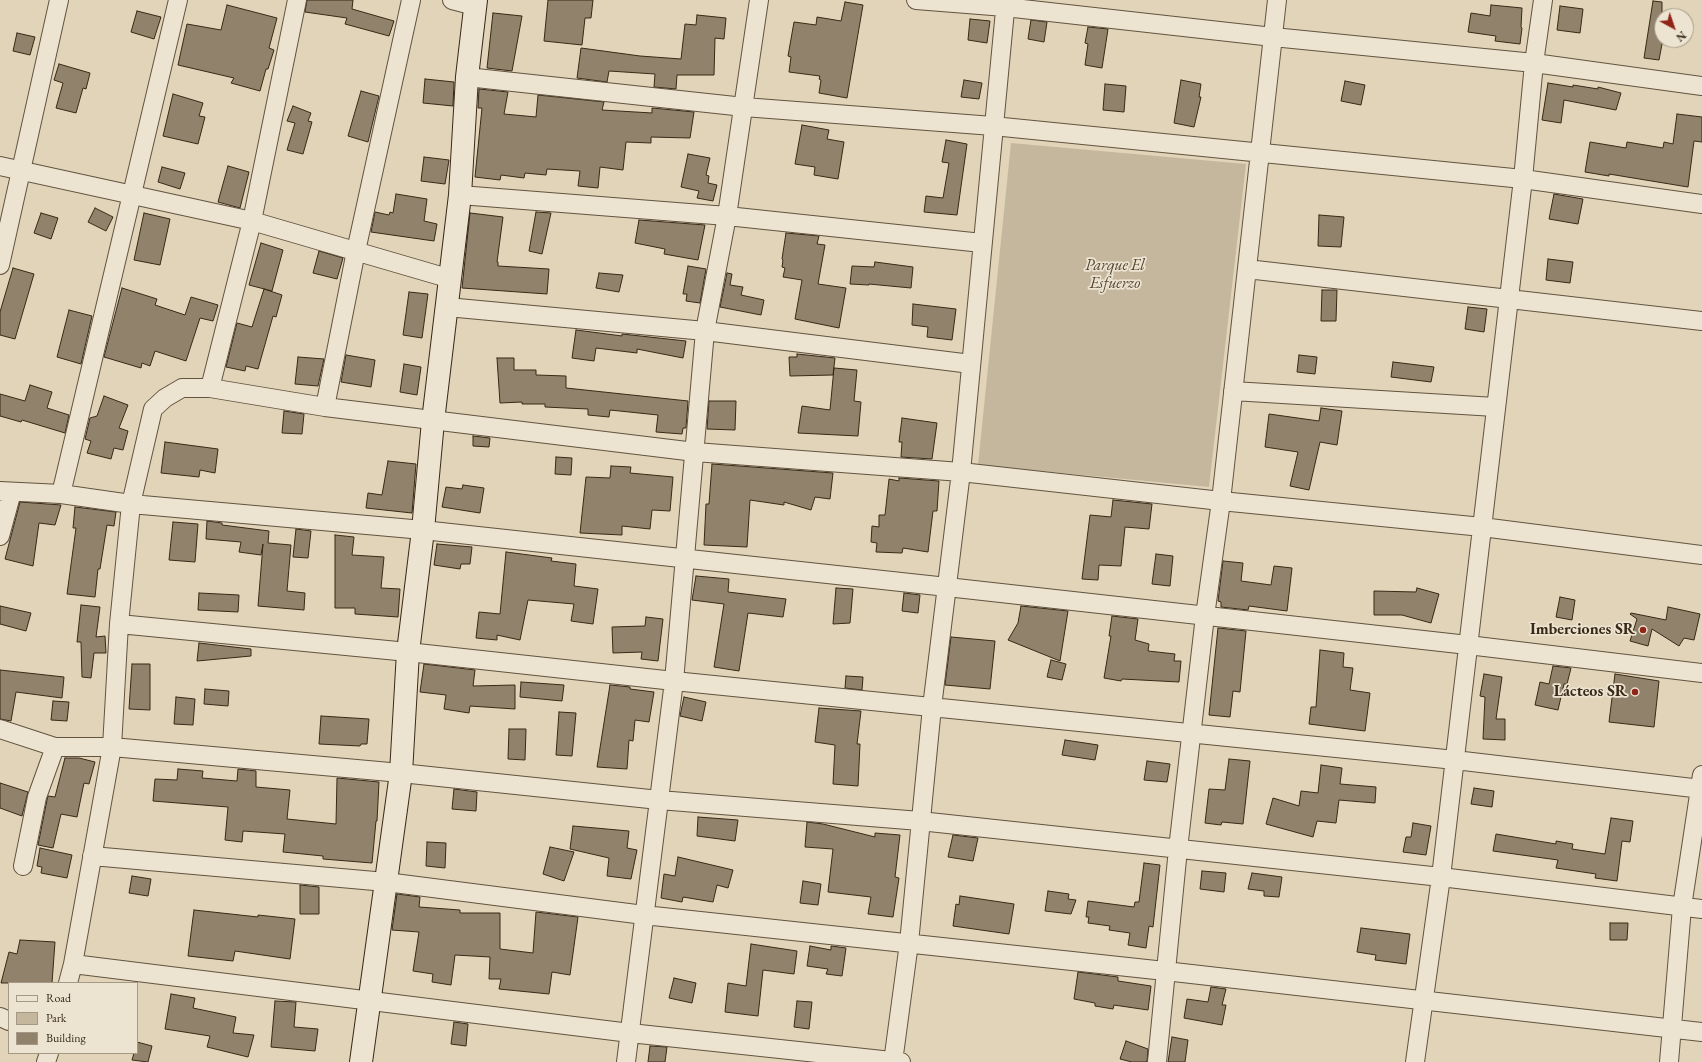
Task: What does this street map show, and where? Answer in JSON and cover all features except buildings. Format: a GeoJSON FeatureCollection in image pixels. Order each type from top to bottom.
{"type":"FeatureCollection","features":[{"type":"Feature","properties":{"kind":"street"},"geometry":{"type":"LineString","coordinates":[[0,265],[58,0]]}},
{"type":"Feature","properties":{"kind":"street"},"geometry":{"type":"LineString","coordinates":[[61,494],[178,0]]}},
{"type":"Feature","properties":{"kind":"street"},"geometry":{"type":"LineString","coordinates":[[210,388],[252,221],[297,0]]}},
{"type":"Feature","properties":{"kind":"street"},"geometry":{"type":"LineString","coordinates":[[325,407],[356,251],[411,0]]}},
{"type":"Feature","properties":{"kind":"street"},"geometry":{"type":"LineString","coordinates":[[361,1062],[368,1001],[401,773],[408,652],[460,195],[467,77],[476,3],[452,0]]}},
{"type":"Feature","properties":{"kind":"street"},"geometry":{"type":"LineString","coordinates":[[626,1062],[674,681],[705,331],[727,216],[759,0]]}},
{"type":"Feature","properties":{"kind":"street"},"geometry":{"type":"LineString","coordinates":[[916,0],[1006,4],[1273,37],[1534,63],[1702,86]]}},
{"type":"Feature","properties":{"kind":"street"},"geometry":{"type":"LineString","coordinates":[[1157,1062],[1165,971],[1191,733],[1221,501],[1277,0]]}},
{"type":"Feature","properties":{"kind":"street"},"geometry":{"type":"LineString","coordinates":[[1415,1062],[1441,877],[1522,179],[1534,63],[1543,0]]}},
{"type":"Feature","properties":{"kind":"street"},"geometry":{"type":"LineString","coordinates":[[893,1062],[909,943],[932,707],[961,472],[1006,4]]}},
{"type":"Feature","properties":{"kind":"street"},"geometry":{"type":"LineString","coordinates":[[467,77],[744,107],[994,126],[1260,152],[1522,179],[1702,204]]}},
{"type":"Feature","properties":{"kind":"street"},"geometry":{"type":"LineString","coordinates":[[0,166],[252,221],[451,279]]}},
{"type":"Feature","properties":{"kind":"street"},"geometry":{"type":"LineString","coordinates":[[460,195],[727,216],[982,243]]}},
{"type":"Feature","properties":{"kind":"street"},"geometry":{"type":"LineString","coordinates":[[1247,269],[1702,321]]}},
{"type":"Feature","properties":{"kind":"street"},"geometry":{"type":"LineString","coordinates":[[447,307],[705,331],[971,364]]}},
{"type":"Feature","properties":{"kind":"street"},"geometry":{"type":"LineString","coordinates":[[68,982],[73,964],[112,747],[119,624],[132,504],[153,409],[165,398],[182,388],[210,388],[325,407],[695,452],[961,472],[1221,501],[1482,527],[1702,555]]}},
{"type":"Feature","properties":{"kind":"street"},"geometry":{"type":"LineString","coordinates":[[1233,391],[1495,407]]}},
{"type":"Feature","properties":{"kind":"street"},"geometry":{"type":"LineString","coordinates":[[0,536],[6,492],[61,494],[132,504],[423,530],[947,586],[1702,673]]}},
{"type":"Feature","properties":{"kind":"street"},"geometry":{"type":"LineString","coordinates":[[119,624],[408,652],[674,681],[1701,784],[1682,907],[1670,1062]]}},
{"type":"Feature","properties":{"kind":"street"},"geometry":{"type":"LineString","coordinates":[[0,729],[55,747],[112,747],[401,773],[659,800],[920,821],[1441,877],[1702,909]]}},
{"type":"Feature","properties":{"kind":"street"},"geometry":{"type":"LineString","coordinates":[[23,866],[37,797],[55,747]]}},
{"type":"Feature","properties":{"kind":"street"},"geometry":{"type":"LineString","coordinates":[[92,856],[386,882],[644,915],[1165,971],[1702,1032]]}},
{"type":"Feature","properties":{"kind":"street"},"geometry":{"type":"LineString","coordinates":[[73,964],[630,1033],[901,1062]]}},
{"type":"Feature","properties":{"kind":"green space","name":"Parque El Esfuerzo"},"geometry":{"type":"Polygon","coordinates":[[[1011,143],[1246,164],[1209,487],[978,465],[1011,143]]]}},
{"type":"Feature","properties":{"kind":"place","name":"Imberciones SR"},"geometry":{"type":"Point","coordinates":[1643,630]}},
{"type":"Feature","properties":{"kind":"place","name":"Lácteos SR"},"geometry":{"type":"Point","coordinates":[1635,692]}}]}
